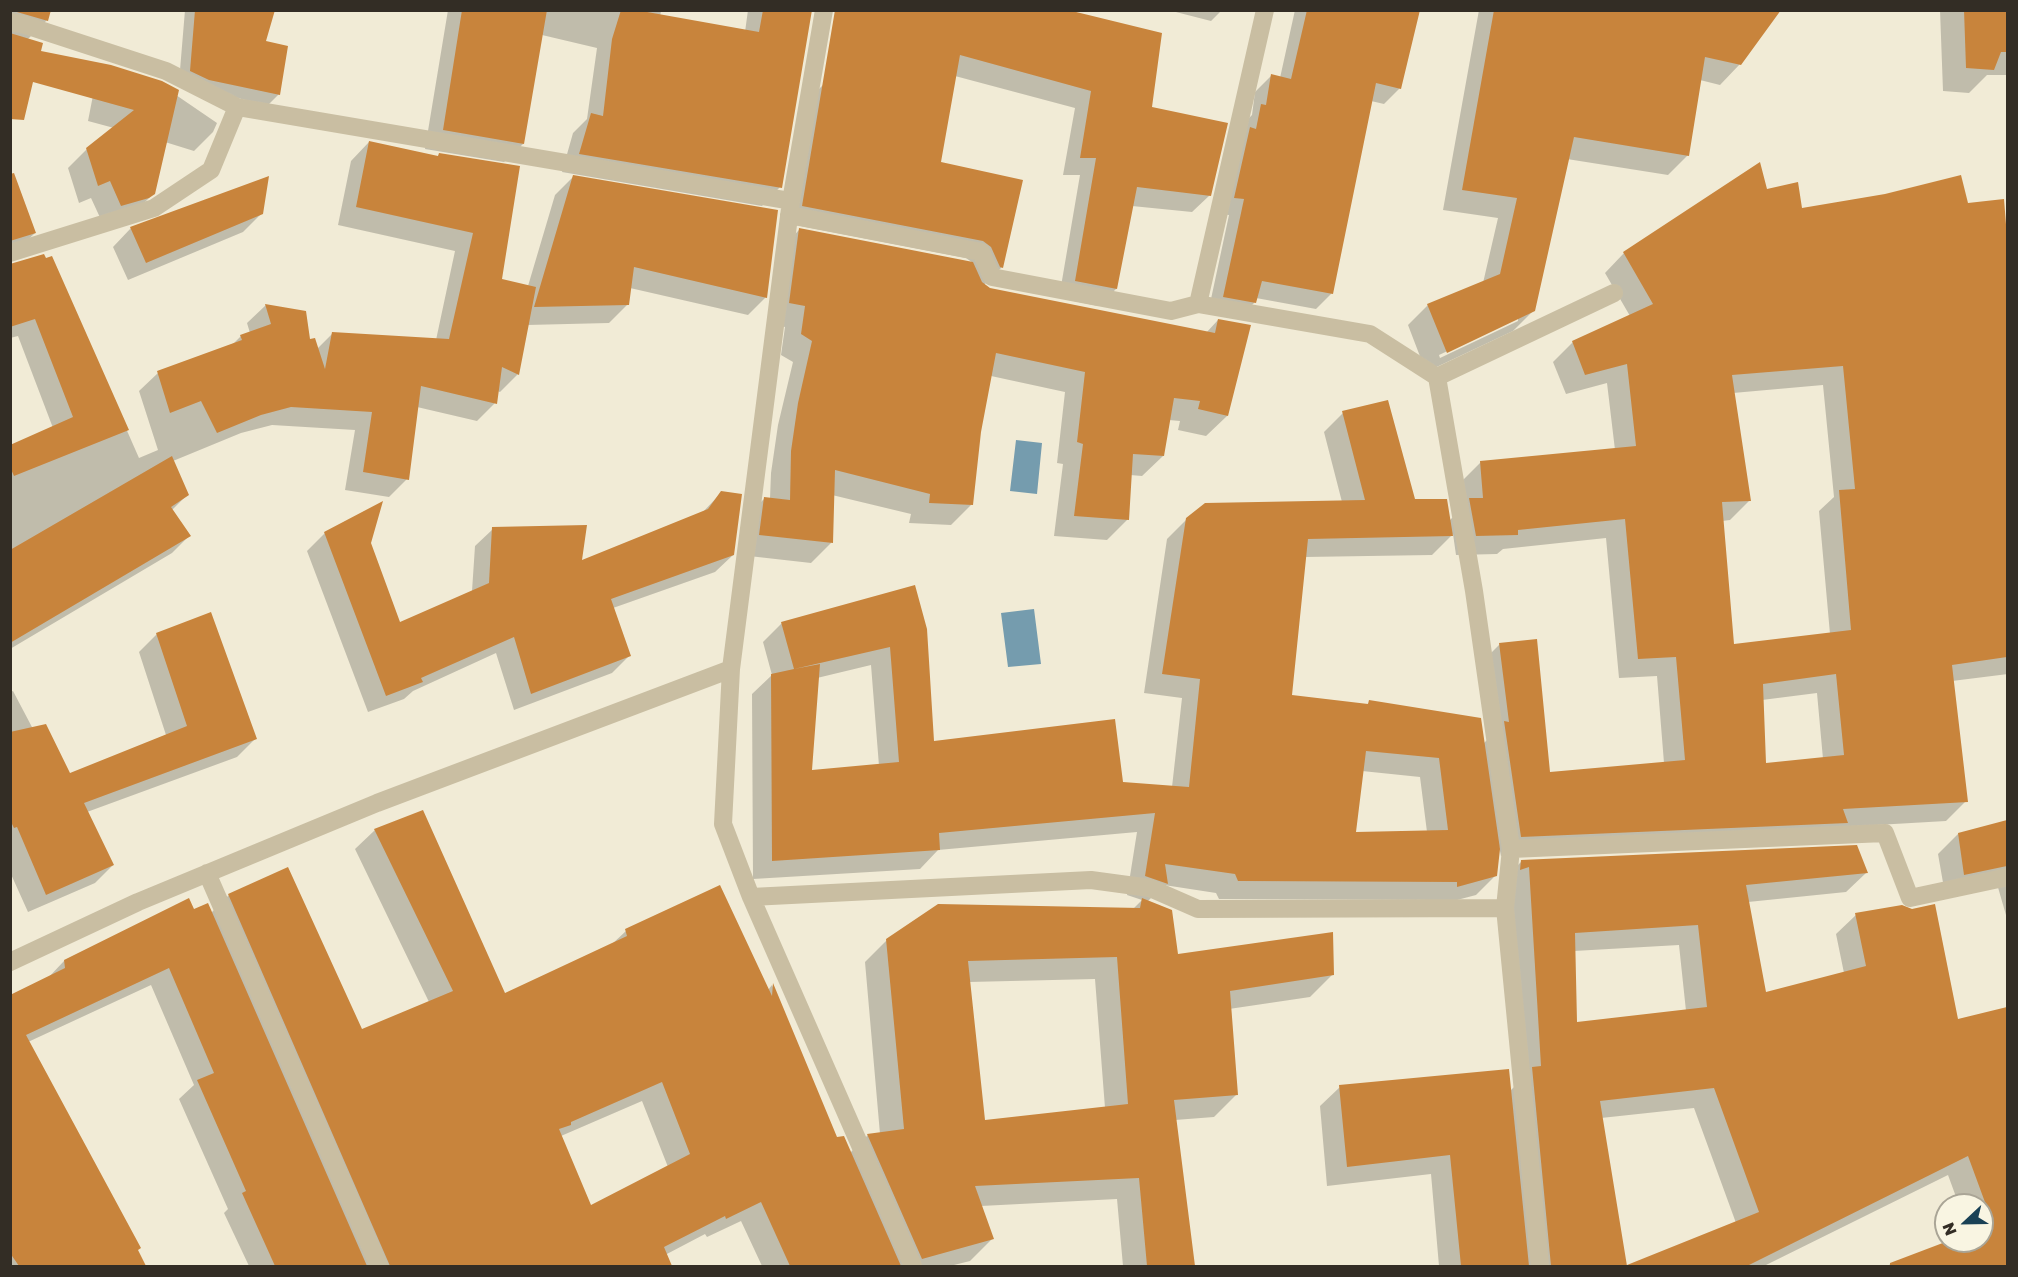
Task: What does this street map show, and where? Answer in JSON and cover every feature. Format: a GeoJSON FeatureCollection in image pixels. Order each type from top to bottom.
{"type":"FeatureCollection","features":[{"type":"Feature","properties":{"kind":"street"},"geometry":{"type":"LineString","coordinates":[[824,10],[790,208],[731,669],[723,824],[751,897],[913,1266]]}},
{"type":"Feature","properties":{"kind":"street"},"geometry":{"type":"LineString","coordinates":[[1198,303],[1265,10]]}},
{"type":"Feature","properties":{"kind":"street"},"geometry":{"type":"LineString","coordinates":[[10,22],[166,70],[237,107],[790,208],[981,252],[992,277],[1171,311],[1198,303],[1370,334],[1437,377],[1474,591],[1511,849],[1505,908],[1540,1266]]}},
{"type":"Feature","properties":{"kind":"street"},"geometry":{"type":"LineString","coordinates":[[10,253],[154,207],[211,170],[237,107]]}},
{"type":"Feature","properties":{"kind":"street"},"geometry":{"type":"LineString","coordinates":[[1437,377],[1614,293]]}},
{"type":"Feature","properties":{"kind":"street"},"geometry":{"type":"LineString","coordinates":[[10,962],[138,902],[377,803],[731,669]]}},
{"type":"Feature","properties":{"kind":"street"},"geometry":{"type":"LineString","coordinates":[[1511,849],[1884,833],[1910,898],[2007,877]]}},
{"type":"Feature","properties":{"kind":"street"},"geometry":{"type":"LineString","coordinates":[[207,873],[379,1266]]}},
{"type":"Feature","properties":{"kind":"street"},"geometry":{"type":"LineString","coordinates":[[751,897],[1091,880],[1150,888],[1198,909],[1505,908]]}},
{"type":"Feature","properties":{"kind":"water"},"geometry":{"type":"Polygon","coordinates":[[[1016,440],[1042,443],[1037,494],[1010,491],[1016,440]]]}},
{"type":"Feature","properties":{"kind":"water"},"geometry":{"type":"Polygon","coordinates":[[[1034,609],[1041,664],[1008,667],[1001,613],[1034,609]]]}},
{"type":"Feature","properties":{"kind":"building"},"geometry":{"type":"Polygon","coordinates":[[[10,10],[51,10],[48,21],[10,10]]]}},
{"type":"Feature","properties":{"kind":"building"},"geometry":{"type":"Polygon","coordinates":[[[195,10],[275,10],[266,41],[288,46],[280,95],[209,80],[190,71],[195,10]]]}},
{"type":"Feature","properties":{"kind":"building"},"geometry":{"type":"Polygon","coordinates":[[[462,10],[547,10],[524,144],[443,130],[462,10]]]}},
{"type":"Feature","properties":{"kind":"building"},"geometry":{"type":"Polygon","coordinates":[[[621,10],[636,10],[759,32],[763,10],[812,10],[782,188],[579,154],[591,113],[603,116],[612,39],[621,10]]]}},
{"type":"Feature","properties":{"kind":"building"},"geometry":{"type":"Polygon","coordinates":[[[835,10],[1068,10],[1162,33],[1152,107],[1228,123],[1211,196],[1137,187],[1117,289],[1075,281],[1096,158],[1080,158],[1091,91],[960,55],[941,162],[1023,180],[1003,268],[1000,267],[991,247],[983,241],[802,206],[835,10]]]}},
{"type":"Feature","properties":{"kind":"building"},"geometry":{"type":"Polygon","coordinates":[[[1307,10],[1420,10],[1401,89],[1376,83],[1333,294],[1262,281],[1256,303],[1223,297],[1244,199],[1234,198],[1250,127],[1256,129],[1261,104],[1266,105],[1271,74],[1291,79],[1307,10]]]}},
{"type":"Feature","properties":{"kind":"building"},"geometry":{"type":"Polygon","coordinates":[[[1494,10],[1781,10],[1741,65],[1705,57],[1689,156],[1574,137],[1535,311],[1447,353],[1427,304],[1500,274],[1517,198],[1462,190],[1494,10]]]}},
{"type":"Feature","properties":{"kind":"building"},"geometry":{"type":"Polygon","coordinates":[[[1964,10],[2007,10],[2007,52],[2001,52],[1994,70],[1966,68],[1964,10]]]}},
{"type":"Feature","properties":{"kind":"building"},"geometry":{"type":"Polygon","coordinates":[[[10,33],[43,43],[41,51],[111,65],[162,81],[179,90],[155,194],[121,206],[110,181],[98,186],[86,148],[134,110],[33,82],[24,120],[10,119],[10,33]]]}},
{"type":"Feature","properties":{"kind":"building"},"geometry":{"type":"Polygon","coordinates":[[[369,141],[438,156],[439,153],[520,166],[502,279],[536,287],[519,375],[502,367],[497,404],[421,386],[409,480],[363,472],[372,412],[291,407],[261,415],[217,433],[201,401],[170,413],[157,371],[242,340],[240,335],[271,324],[265,304],[306,311],[310,339],[315,338],[325,369],[332,332],[449,339],[473,233],[356,207],[369,141]]]}},
{"type":"Feature","properties":{"kind":"building"},"geometry":{"type":"Polygon","coordinates":[[[1760,162],[1767,189],[1798,182],[1802,208],[1885,194],[1961,175],[1968,203],[2004,199],[2007,237],[2007,657],[1952,665],[1968,802],[1843,809],[1848,823],[1521,837],[1504,721],[1509,722],[1499,643],[1537,639],[1550,772],[1685,760],[1676,657],[1638,659],[1625,519],[1518,530],[1518,535],[1476,536],[1469,498],[1483,498],[1480,461],[1636,446],[1627,364],[1585,375],[1572,341],[1653,304],[1623,252],[1760,162]],[[1843,366],[1732,375],[1751,501],[1722,502],[1734,644],[1851,630],[1839,490],[1855,489],[1843,366]],[[1836,674],[1763,684],[1766,763],[1844,755],[1836,674]]]}},
{"type":"Feature","properties":{"kind":"building"},"geometry":{"type":"Polygon","coordinates":[[[14,173],[36,233],[10,241],[10,174],[14,173]]]}},
{"type":"Feature","properties":{"kind":"building"},"geometry":{"type":"Polygon","coordinates":[[[573,175],[778,210],[767,298],[634,267],[629,305],[534,307],[573,175]]]}},
{"type":"Feature","properties":{"kind":"building"},"geometry":{"type":"Polygon","coordinates":[[[269,176],[263,214],[146,263],[130,227],[269,176]]]}},
{"type":"Feature","properties":{"kind":"building"},"geometry":{"type":"Polygon","coordinates":[[[799,228],[973,262],[982,282],[990,288],[1215,333],[1218,319],[1251,325],[1228,416],[1198,409],[1200,401],[1174,398],[1164,456],[1133,454],[1129,520],[1074,516],[1083,444],[1077,442],[1085,372],[996,353],[981,432],[973,505],[929,503],[930,494],[835,470],[833,543],[759,535],[764,497],[790,500],[791,451],[798,403],[812,341],[801,334],[805,306],[789,303],[799,228]]]}},
{"type":"Feature","properties":{"kind":"building"},"geometry":{"type":"Polygon","coordinates":[[[44,254],[46,258],[52,256],[129,430],[14,476],[10,467],[10,445],[73,417],[35,319],[10,327],[10,264],[44,254]]]}},
{"type":"Feature","properties":{"kind":"building"},"geometry":{"type":"Polygon","coordinates":[[[1388,400],[1415,499],[1447,499],[1453,536],[1308,539],[1292,695],[1368,704],[1369,700],[1481,718],[1500,849],[1497,876],[1457,887],[1457,882],[1238,881],[1235,874],[1165,864],[1168,884],[1145,876],[1155,813],[939,833],[940,850],[772,861],[771,674],[794,669],[781,622],[915,585],[927,629],[934,741],[1115,719],[1123,782],[1189,787],[1200,679],[1162,674],[1186,518],[1205,503],[1365,500],[1342,411],[1388,400]],[[890,647],[794,669],[820,664],[812,770],[899,762],[890,647]],[[1366,751],[1356,832],[1448,830],[1439,758],[1366,751]]]}},
{"type":"Feature","properties":{"kind":"building"},"geometry":{"type":"Polygon","coordinates":[[[172,456],[189,495],[171,507],[191,536],[10,643],[10,550],[172,456]]]}},
{"type":"Feature","properties":{"kind":"building"},"geometry":{"type":"Polygon","coordinates":[[[721,491],[742,494],[734,555],[611,599],[631,656],[531,694],[514,637],[421,678],[423,682],[386,696],[324,532],[383,501],[371,543],[400,622],[489,583],[492,527],[587,525],[582,560],[708,509],[721,491]]]}},
{"type":"Feature","properties":{"kind":"building"},"geometry":{"type":"Polygon","coordinates":[[[211,612],[257,739],[84,803],[114,865],[46,895],[17,827],[14,828],[10,820],[10,732],[46,724],[70,773],[187,726],[156,633],[211,612]]]}},
{"type":"Feature","properties":{"kind":"building"},"geometry":{"type":"Polygon","coordinates":[[[423,810],[505,993],[627,936],[625,929],[720,885],[772,996],[773,983],[837,1137],[844,1136],[901,1266],[790,1266],[761,1202],[726,1219],[725,1216],[664,1247],[672,1266],[390,1266],[228,894],[288,867],[362,1029],[453,991],[374,829],[423,810]],[[662,1082],[559,1129],[591,1205],[690,1154],[662,1082]]]}},
{"type":"Feature","properties":{"kind":"building"},"geometry":{"type":"Polygon","coordinates":[[[2007,820],[2007,866],[1964,875],[1958,833],[2007,820]]]}},
{"type":"Feature","properties":{"kind":"building"},"geometry":{"type":"Polygon","coordinates":[[[1857,845],[1868,873],[1746,885],[1766,992],[1866,966],[1855,913],[1902,905],[1912,909],[1935,904],[1958,1019],[2007,1007],[2007,1266],[1890,1266],[1890,1263],[1934,1246],[1934,1253],[1994,1253],[1994,1193],[1982,1193],[1968,1156],[1747,1266],[1628,1266],[1759,1212],[1714,1088],[1600,1101],[1627,1266],[1551,1266],[1532,1067],[1541,1066],[1529,867],[1520,870],[1521,860],[1857,845]],[[1698,925],[1575,933],[1577,1022],[1707,1007],[1698,925]]]}},
{"type":"Feature","properties":{"kind":"building"},"geometry":{"type":"Polygon","coordinates":[[[189,898],[194,909],[208,903],[367,1266],[275,1266],[242,1193],[246,1191],[197,1080],[214,1073],[169,968],[26,1035],[141,1248],[138,1250],[146,1266],[19,1266],[10,1253],[10,995],[65,968],[64,960],[189,898]]]}},
{"type":"Feature","properties":{"kind":"building"},"geometry":{"type":"Polygon","coordinates":[[[1142,898],[1172,910],[1178,954],[1333,932],[1334,975],[1230,991],[1238,1095],[1174,1100],[1195,1266],[1147,1266],[1139,1178],[975,1186],[994,1239],[922,1259],[867,1134],[904,1129],[886,939],[938,904],[1140,908],[1142,898]],[[1117,957],[968,961],[985,1120],[1128,1104],[1117,957]]]}},
{"type":"Feature","properties":{"kind":"building"},"geometry":{"type":"Polygon","coordinates":[[[1509,1069],[1529,1266],[1461,1266],[1450,1155],[1347,1167],[1339,1085],[1509,1069]]]}}]}
